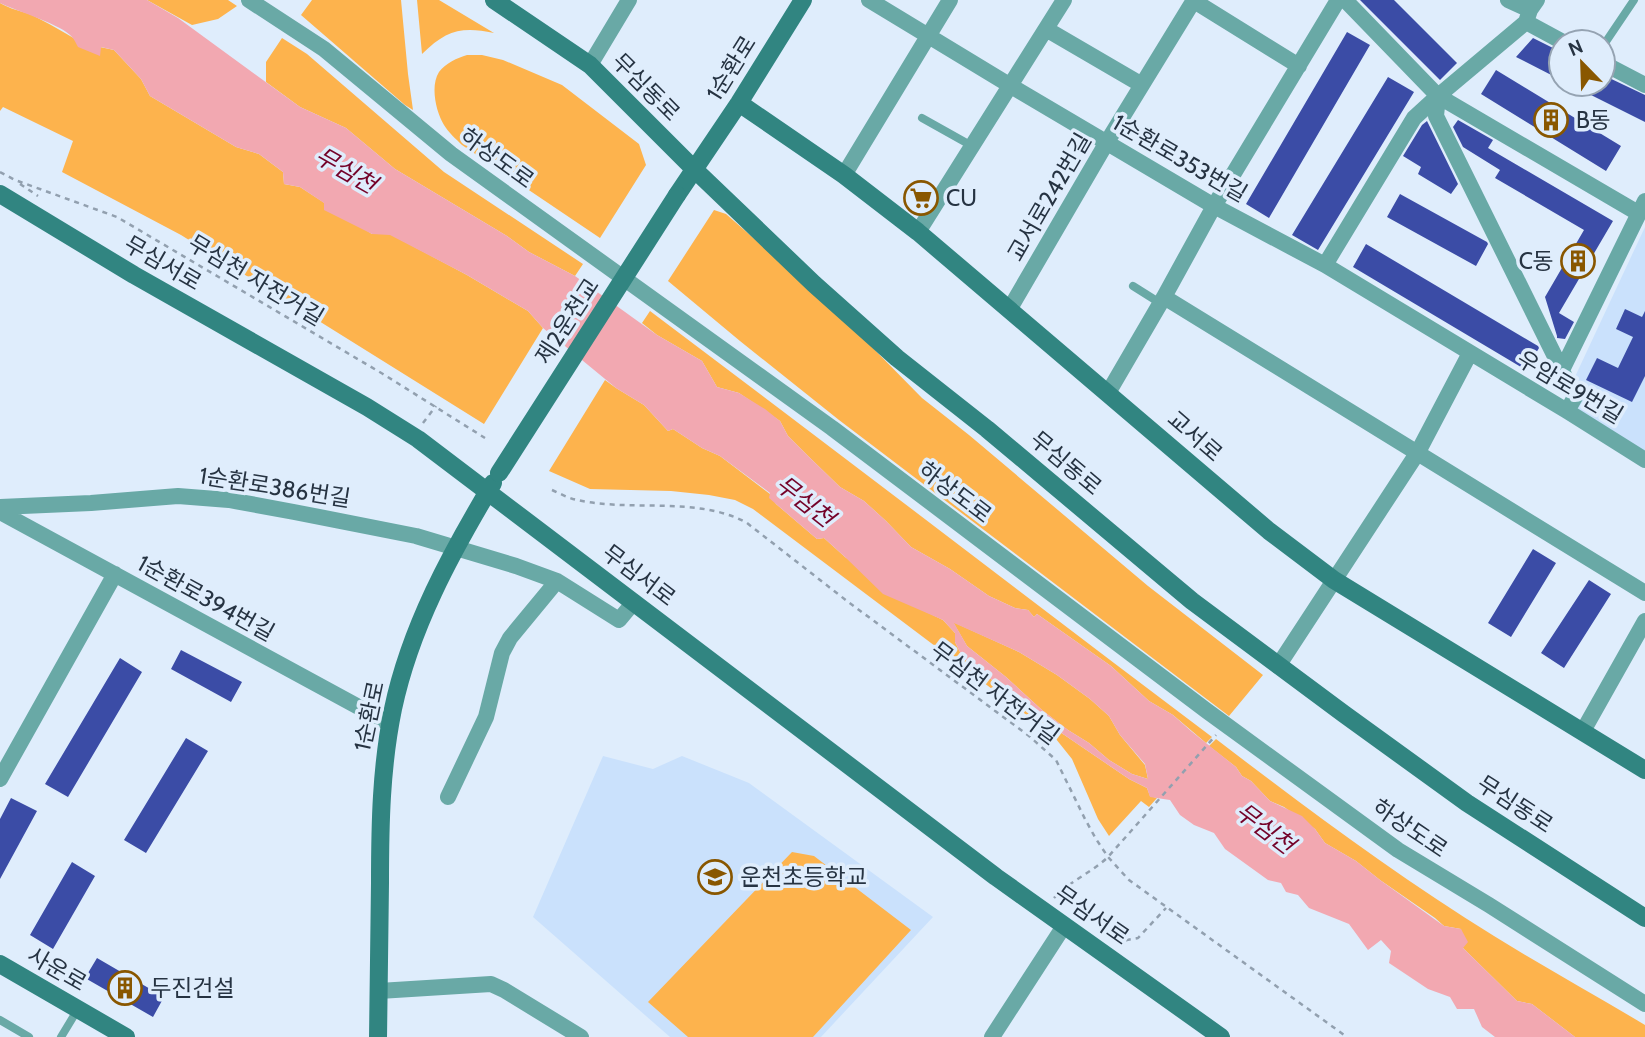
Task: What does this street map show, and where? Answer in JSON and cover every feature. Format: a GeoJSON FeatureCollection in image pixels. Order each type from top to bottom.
{"type":"FeatureCollection","features":[{"type":"Feature","properties":{"kind":"street","name":"하상도로"},"geometry":{"type":"LineString","coordinates":[[249,0],[324,49],[451,154],[832,428],[1207,711],[1398,850],[1645,1004]]}},
{"type":"Feature","properties":{"kind":"street","name":"무심동로"},"geometry":{"type":"LineString","coordinates":[[494,0],[590,65],[814,284],[897,358],[987,429],[1192,601],[1467,803],[1645,918]]}},
{"type":"Feature","properties":{"kind":"street"},"geometry":{"type":"LineString","coordinates":[[590,65],[629,0]]}},
{"type":"Feature","properties":{"kind":"street","name":"1순환로"},"geometry":{"type":"LineString","coordinates":[[677,195],[739,103],[803,0]]}},
{"type":"Feature","properties":{"kind":"street","name":"1순환로353번길"},"geometry":{"type":"LineString","coordinates":[[869,0],[1214,206],[1325,265],[1470,353]]}},
{"type":"Feature","properties":{"kind":"street"},"geometry":{"type":"LineString","coordinates":[[844,175],[950,0]]}},
{"type":"Feature","properties":{"kind":"street"},"geometry":{"type":"LineString","coordinates":[[918,232],[1064,0]]}},
{"type":"Feature","properties":{"kind":"street"},"geometry":{"type":"LineString","coordinates":[[1108,393],[1214,206],[1338,0]]}},
{"type":"Feature","properties":{"kind":"street"},"geometry":{"type":"LineString","coordinates":[[1345,0],[1438,96],[1642,207],[1562,370]]}},
{"type":"Feature","properties":{"kind":"street"},"geometry":{"type":"LineString","coordinates":[[1508,0],[1531,11],[1549,28]]}},
{"type":"Feature","properties":{"kind":"street"},"geometry":{"type":"LineString","coordinates":[[1194,1],[1299,66]]}},
{"type":"Feature","properties":{"kind":"street","name":"교서로242번길"},"geometry":{"type":"LineString","coordinates":[[1009,310],[1107,142],[1194,1]]}},
{"type":"Feature","properties":{"kind":"street"},"geometry":{"type":"LineString","coordinates":[[1325,265],[1414,118],[1531,11]]}},
{"type":"Feature","properties":{"kind":"street"},"geometry":{"type":"LineString","coordinates":[[1046,29],[1142,85]]}},
{"type":"Feature","properties":{"kind":"street"},"geometry":{"type":"LineString","coordinates":[[1617,70],[1645,85]]}},
{"type":"Feature","properties":{"kind":"street"},"geometry":{"type":"LineString","coordinates":[[1438,96],[1436,116],[1575,397],[1567,411]]}},
{"type":"Feature","properties":{"kind":"street","name":"교서로"},"geometry":{"type":"LineString","coordinates":[[739,103],[844,175],[918,232],[1269,531],[1334,580],[1645,770]]}},
{"type":"Feature","properties":{"kind":"street","name":"무심서로"},"geometry":{"type":"LineString","coordinates":[[0,194],[134,275],[367,407],[418,439],[1063,926],[1221,1037]]}},
{"type":"Feature","properties":{"kind":"street","name":"제2운천교"},"geometry":{"type":"LineString","coordinates":[[499,473],[677,195]]}},
{"type":"Feature","properties":{"kind":"street"},"geometry":{"type":"LineString","coordinates":[[1163,300],[1418,452],[1645,593]]}},
{"type":"Feature","properties":{"kind":"street"},"geometry":{"type":"LineString","coordinates":[[1278,666],[1418,452],[1470,353]]}},
{"type":"Feature","properties":{"kind":"street","name":"우암로9번길"},"geometry":{"type":"LineString","coordinates":[[1470,353],[1645,460]]}},
{"type":"Feature","properties":{"kind":"street","name":"1순환로"},"geometry":{"type":"LineString","coordinates":[[378,1037],[380,823],[384,758],[393,707],[429,601],[456,547],[499,473]]}},
{"type":"Feature","properties":{"kind":"street","name":"1순환로386번길"},"geometry":{"type":"LineString","coordinates":[[0,509],[178,496],[229,500],[376,527],[456,547],[557,581],[619,620],[634,602]]}},
{"type":"Feature","properties":{"kind":"street","name":"1순환로394번길"},"geometry":{"type":"LineString","coordinates":[[0,509],[390,724]]}},
{"type":"Feature","properties":{"kind":"street"},"geometry":{"type":"LineString","coordinates":[[0,779],[115,574]]}},
{"type":"Feature","properties":{"kind":"street"},"geometry":{"type":"LineString","coordinates":[[448,797],[486,717],[502,653],[510,638],[557,581]]}},
{"type":"Feature","properties":{"kind":"street"},"geometry":{"type":"LineString","coordinates":[[1583,732],[1645,621]]}},
{"type":"Feature","properties":{"kind":"street"},"geometry":{"type":"LineString","coordinates":[[992,1037],[1063,926]]}},
{"type":"Feature","properties":{"kind":"street","name":"사운로"},"geometry":{"type":"LineString","coordinates":[[0,964],[126,1037]]}},
{"type":"Feature","properties":{"kind":"street"},"geometry":{"type":"LineString","coordinates":[[379,991],[491,984],[580,1037]]}},
{"type":"Feature","properties":{"kind":"lane"},"geometry":{"type":"LineString","coordinates":[[1615,28],[1634,0]]}},
{"type":"Feature","properties":{"kind":"lane"},"geometry":{"type":"LineString","coordinates":[[922,118],[972,146]]}},
{"type":"Feature","properties":{"kind":"lane"},"geometry":{"type":"LineString","coordinates":[[1133,286],[1163,300]]}},
{"type":"Feature","properties":{"kind":"lane"},"geometry":{"type":"LineString","coordinates":[[61,1037],[78,1009]]}},
{"type":"Feature","properties":{"kind":"lane"},"geometry":{"type":"LineString","coordinates":[[0,1020],[29,1037]]}},
{"type":"Feature","properties":{"kind":"path","name":"무심천 자전거길"},"geometry":{"type":"LineString","coordinates":[[0,172],[117,217],[436,406],[485,438]]}},
{"type":"Feature","properties":{"kind":"path"},"geometry":{"type":"LineString","coordinates":[[424,423],[436,406]]}},
{"type":"Feature","properties":{"kind":"path","name":"무심천 자전거길"},"geometry":{"type":"LineString","coordinates":[[552,490],[571,499],[599,503],[710,509],[747,523],[1029,736],[1056,760],[1084,819],[1108,857],[1129,880],[1347,1037]]}},
{"type":"Feature","properties":{"kind":"path"},"geometry":{"type":"LineString","coordinates":[[1043,911],[1056,895],[1108,857],[1217,734]]}},
{"type":"Feature","properties":{"kind":"path"},"geometry":{"type":"LineString","coordinates":[[1092,946],[1138,938],[1166,908]]}},
{"type":"Feature","properties":{"kind":"shaded area"},"geometry":{"type":"Polygon","coordinates":[[[147,0],[228,0],[237,6],[218,19],[192,25],[147,0]]]}},
{"type":"Feature","properties":{"kind":"shaded area"},"geometry":{"type":"Polygon","coordinates":[[[312,0],[401,0],[413,110],[301,15],[312,0]]]}},
{"type":"Feature","properties":{"kind":"shaded area"},"geometry":{"type":"Polygon","coordinates":[[[417,0],[439,0],[494,33],[473,30],[455,32],[439,40],[422,54],[417,0]]]}},
{"type":"Feature","properties":{"kind":"shaded area"},"geometry":{"type":"Polygon","coordinates":[[[0,3],[32,15],[100,55],[100,47],[114,50],[141,79],[150,96],[236,147],[259,154],[283,172],[284,184],[300,187],[372,234],[390,234],[528,311],[543,328],[484,424],[181,235],[62,172],[73,141],[3,107],[0,111],[0,3]]]}},
{"type":"Feature","properties":{"kind":"shaded area"},"geometry":{"type":"Polygon","coordinates":[[[282,38],[307,54],[444,172],[583,264],[575,276],[529,252],[395,169],[346,128],[300,107],[266,82],[266,62],[282,38]]]}},
{"type":"Feature","properties":{"kind":"shaded area"},"geometry":{"type":"Polygon","coordinates":[[[467,55],[503,60],[562,85],[639,144],[646,165],[600,238],[462,145],[446,128],[435,99],[436,78],[448,63],[467,55]]]}},
{"type":"Feature","properties":{"kind":"shaded area"},"geometry":{"type":"Polygon","coordinates":[[[714,210],[726,214],[798,277],[922,398],[1148,586],[1263,675],[1229,716],[839,420],[668,281],[714,210]]]}},
{"type":"Feature","properties":{"kind":"shaded area"},"geometry":{"type":"Polygon","coordinates":[[[1645,227],[1645,454],[1576,411],[1573,381],[1645,227]]]}},
{"type":"Feature","properties":{"kind":"shaded area"},"geometry":{"type":"Polygon","coordinates":[[[650,311],[1212,737],[1206,743],[1173,715],[1149,701],[1111,666],[1037,614],[1034,617],[1028,610],[1015,608],[989,596],[950,569],[911,547],[864,501],[840,487],[788,436],[780,421],[739,393],[717,387],[702,361],[657,335],[642,323],[650,311]]]}},
{"type":"Feature","properties":{"kind":"shaded area"},"geometry":{"type":"Polygon","coordinates":[[[605,380],[644,405],[668,431],[673,429],[720,456],[770,494],[776,504],[817,539],[824,538],[845,557],[918,608],[943,620],[955,633],[955,642],[963,658],[1038,717],[1129,779],[1147,788],[1150,796],[1157,798],[1149,807],[1141,801],[1109,836],[1098,819],[1072,759],[1052,734],[753,509],[735,500],[709,495],[590,489],[549,471],[605,380]]]}},
{"type":"Feature","properties":{"kind":"shaded area"},"geometry":{"type":"Polygon","coordinates":[[[953,622],[1019,652],[1090,699],[1109,716],[1120,735],[1145,765],[1148,779],[1132,774],[1109,760],[1042,710],[967,646],[953,622]]]}},
{"type":"Feature","properties":{"kind":"shaded area"},"geometry":{"type":"Polygon","coordinates":[[[1216,739],[1422,890],[1645,1025],[1645,1037],[1575,1037],[1532,1004],[1517,1001],[1463,948],[1461,929],[1444,926],[1356,861],[1325,843],[1315,829],[1284,807],[1270,801],[1251,781],[1242,776],[1236,767],[1209,746],[1216,739]]]}},
{"type":"Feature","properties":{"kind":"shaded area","name":"운천초등학교"},"geometry":{"type":"Polygon","coordinates":[[[603,756],[653,769],[682,756],[749,783],[933,917],[821,1037],[670,1037],[533,917],[603,756]]]}},
{"type":"Feature","properties":{"kind":"shaded area"},"geometry":{"type":"Polygon","coordinates":[[[792,852],[814,856],[911,930],[813,1037],[688,1037],[648,1002],[792,852]]]}},
{"type":"Feature","properties":{"kind":"water","name":"무심천"},"geometry":{"type":"Polygon","coordinates":[[[0,0],[147,0],[178,18],[300,107],[346,128],[395,169],[529,252],[575,276],[657,335],[702,361],[717,387],[739,393],[780,421],[788,436],[840,487],[864,501],[911,547],[950,569],[989,596],[1015,608],[1028,610],[1034,617],[1037,614],[1111,666],[1149,701],[1173,715],[1236,767],[1242,776],[1251,781],[1270,801],[1302,816],[1325,843],[1356,861],[1444,926],[1461,929],[1468,942],[1463,948],[1517,1001],[1532,1004],[1575,1037],[1495,1037],[1482,1027],[1474,1009],[1457,1009],[1450,997],[1428,989],[1389,963],[1391,951],[1381,940],[1368,950],[1349,924],[1309,908],[1298,895],[1286,892],[1281,883],[1268,880],[1225,849],[1214,833],[1194,825],[1180,815],[1170,800],[1150,797],[1147,788],[1129,779],[1038,717],[963,658],[955,642],[955,633],[943,620],[883,594],[824,538],[817,539],[769,498],[770,493],[720,456],[673,429],[668,431],[644,405],[616,388],[543,328],[528,311],[467,275],[390,235],[372,234],[324,210],[324,203],[300,187],[284,184],[283,172],[259,154],[236,147],[150,96],[141,79],[114,50],[101,47],[100,56],[78,47],[67,32],[0,3],[0,0]],[[954,623],[967,646],[1042,710],[1109,760],[1132,774],[1148,779],[1145,764],[1120,735],[1109,716],[1057,675],[1019,652],[954,623]]]}},
{"type":"Feature","properties":{"kind":"building"},"geometry":{"type":"Polygon","coordinates":[[[1360,0],[1394,0],[1457,63],[1440,80],[1360,0]]]}},
{"type":"Feature","properties":{"kind":"building"},"geometry":{"type":"Polygon","coordinates":[[[1347,32],[1370,45],[1269,218],[1246,204],[1347,32]]]}},
{"type":"Feature","properties":{"kind":"building"},"geometry":{"type":"Polygon","coordinates":[[[1533,38],[1547,45],[1547,73],[1516,57],[1533,38]]]}},
{"type":"Feature","properties":{"kind":"building","name":"B동"},"geometry":{"type":"Polygon","coordinates":[[[1496,70],[1621,146],[1606,171],[1481,94],[1496,70]]]}},
{"type":"Feature","properties":{"kind":"building"},"geometry":{"type":"Polygon","coordinates":[[[1388,77],[1414,92],[1318,250],[1292,235],[1388,77]]]}},
{"type":"Feature","properties":{"kind":"building"},"geometry":{"type":"Polygon","coordinates":[[[1617,82],[1645,95],[1645,122],[1597,98],[1617,98],[1617,82]]]}},
{"type":"Feature","properties":{"kind":"building","name":"C동"},"geometry":{"type":"Polygon","coordinates":[[[1458,120],[1493,140],[1488,148],[1613,221],[1559,313],[1574,322],[1565,339],[1557,338],[1545,297],[1584,230],[1495,178],[1500,170],[1463,147],[1453,127],[1458,120]]]}},
{"type":"Feature","properties":{"kind":"building"},"geometry":{"type":"Polygon","coordinates":[[[1427,121],[1458,184],[1451,194],[1418,174],[1421,167],[1403,156],[1427,121]]]}},
{"type":"Feature","properties":{"kind":"building"},"geometry":{"type":"Polygon","coordinates":[[[1400,194],[1487,242],[1476,266],[1387,217],[1400,194]]]}},
{"type":"Feature","properties":{"kind":"building"},"geometry":{"type":"Polygon","coordinates":[[[1366,244],[1538,346],[1526,370],[1353,267],[1366,244]]]}},
{"type":"Feature","properties":{"kind":"building"},"geometry":{"type":"Polygon","coordinates":[[[1625,309],[1642,317],[1645,311],[1645,376],[1632,402],[1586,380],[1597,358],[1618,368],[1633,337],[1616,329],[1625,309]]]}},
{"type":"Feature","properties":{"kind":"building"},"geometry":{"type":"Polygon","coordinates":[[[1533,549],[1556,563],[1511,637],[1488,623],[1533,549]]]}},
{"type":"Feature","properties":{"kind":"building"},"geometry":{"type":"Polygon","coordinates":[[[1589,580],[1611,594],[1564,668],[1541,653],[1589,580]]]}},
{"type":"Feature","properties":{"kind":"building"},"geometry":{"type":"Polygon","coordinates":[[[181,650],[242,682],[231,702],[171,669],[181,650]]]}},
{"type":"Feature","properties":{"kind":"building"},"geometry":{"type":"Polygon","coordinates":[[[120,658],[142,672],[68,797],[45,784],[120,658]]]}},
{"type":"Feature","properties":{"kind":"building"},"geometry":{"type":"Polygon","coordinates":[[[186,738],[208,751],[146,853],[124,840],[186,738]]]}},
{"type":"Feature","properties":{"kind":"building"},"geometry":{"type":"Polygon","coordinates":[[[11,798],[37,811],[0,879],[0,819],[11,798]]]}},
{"type":"Feature","properties":{"kind":"building"},"geometry":{"type":"Polygon","coordinates":[[[72,862],[95,876],[53,949],[30,935],[72,862]]]}},
{"type":"Feature","properties":{"kind":"building","name":"두진건설"},"geometry":{"type":"Polygon","coordinates":[[[97,958],[164,997],[153,1017],[85,978],[97,958]]]}},
{"type":"Feature","properties":{"kind":"place","name":"B동"},"geometry":{"type":"Point","coordinates":[1551,120]}},
{"type":"Feature","properties":{"kind":"place","name":"CU"},"geometry":{"type":"Point","coordinates":[921,198]}},
{"type":"Feature","properties":{"kind":"place","name":"C동"},"geometry":{"type":"Point","coordinates":[1578,261]}},
{"type":"Feature","properties":{"kind":"place","name":"운천초등학교"},"geometry":{"type":"Point","coordinates":[715,877]}},
{"type":"Feature","properties":{"kind":"place","name":"두진건설"},"geometry":{"type":"Point","coordinates":[125,988]}}]}
